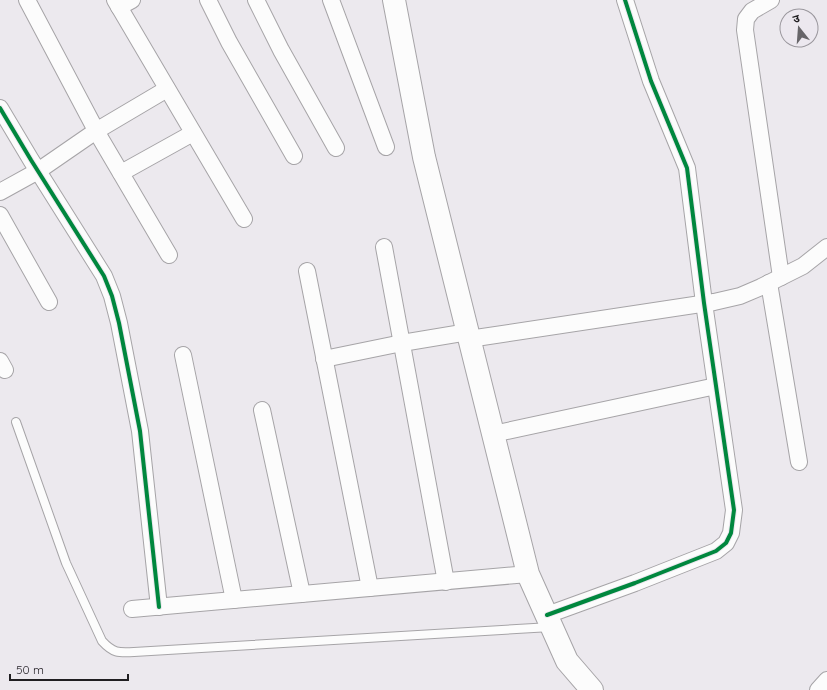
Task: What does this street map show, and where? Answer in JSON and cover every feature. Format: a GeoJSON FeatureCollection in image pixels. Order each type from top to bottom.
{"type":"FeatureCollection","features":[{"type":"Feature","properties":{"kind":"main road"},"geometry":{"type":"LineString","coordinates":[[394,0],[424,156],[528,574],[567,661],[592,690]]}},
{"type":"Feature","properties":{"kind":"street"},"geometry":{"type":"LineString","coordinates":[[27,0],[96,130],[169,255]]}},
{"type":"Feature","properties":{"kind":"street"},"geometry":{"type":"LineString","coordinates":[[208,0],[229,42],[294,156]]}},
{"type":"Feature","properties":{"kind":"street"},"geometry":{"type":"LineString","coordinates":[[256,0],[281,50],[336,148]]}},
{"type":"Feature","properties":{"kind":"street"},"geometry":{"type":"LineString","coordinates":[[331,0],[386,147]]}},
{"type":"Feature","properties":{"kind":"street"},"geometry":{"type":"LineString","coordinates":[[549,621],[716,551],[726,543],[731,532],[734,510],[704,303],[687,168],[651,81],[625,0]]}},
{"type":"Feature","properties":{"kind":"street"},"geometry":{"type":"LineString","coordinates":[[771,0],[752,11],[746,19],[744,30],[799,462]]}},
{"type":"Feature","properties":{"kind":"street"},"geometry":{"type":"LineString","coordinates":[[122,2],[167,89],[244,219]]}},
{"type":"Feature","properties":{"kind":"street"},"geometry":{"type":"LineString","coordinates":[[0,192],[38,171],[96,130],[167,89]]}},
{"type":"Feature","properties":{"kind":"street"},"geometry":{"type":"LineString","coordinates":[[0,108],[104,276],[112,296],[119,323],[141,439],[159,607]]}},
{"type":"Feature","properties":{"kind":"street"},"geometry":{"type":"LineString","coordinates":[[121,173],[193,132]]}},
{"type":"Feature","properties":{"kind":"street"},"geometry":{"type":"LineString","coordinates":[[0,215],[49,302]]}},
{"type":"Feature","properties":{"kind":"street"},"geometry":{"type":"LineString","coordinates":[[384,247],[446,582]]}},
{"type":"Feature","properties":{"kind":"street"},"geometry":{"type":"LineString","coordinates":[[324,359],[402,343],[469,336],[704,303],[740,296],[803,266],[827,247]]}},
{"type":"Feature","properties":{"kind":"street"},"geometry":{"type":"LineString","coordinates":[[307,271],[370,588]]}},
{"type":"Feature","properties":{"kind":"street"},"geometry":{"type":"LineString","coordinates":[[183,355],[234,600]]}},
{"type":"Feature","properties":{"kind":"street"},"geometry":{"type":"LineString","coordinates":[[493,434],[716,386]]}},
{"type":"Feature","properties":{"kind":"street"},"geometry":{"type":"LineString","coordinates":[[262,410],[302,594]]}},
{"type":"Feature","properties":{"kind":"street"},"geometry":{"type":"LineString","coordinates":[[132,609],[528,574]]}},
{"type":"Feature","properties":{"kind":"street"},"geometry":{"type":"LineString","coordinates":[[818,690],[827,680]]}},
{"type":"Feature","properties":{"kind":"lane"},"geometry":{"type":"LineString","coordinates":[[16,422],[66,563],[102,640],[110,650],[122,653],[549,621]]}},
{"type":"Feature","properties":{"kind":"cycle path"},"geometry":{"type":"LineString","coordinates":[[547,615],[635,583],[716,551],[726,543],[731,533],[734,510],[704,303],[687,168],[651,81],[625,0]]}},
{"type":"Feature","properties":{"kind":"cycle path"},"geometry":{"type":"LineString","coordinates":[[0,108],[104,276],[112,296],[119,323],[140,431],[159,607]]}}]}
